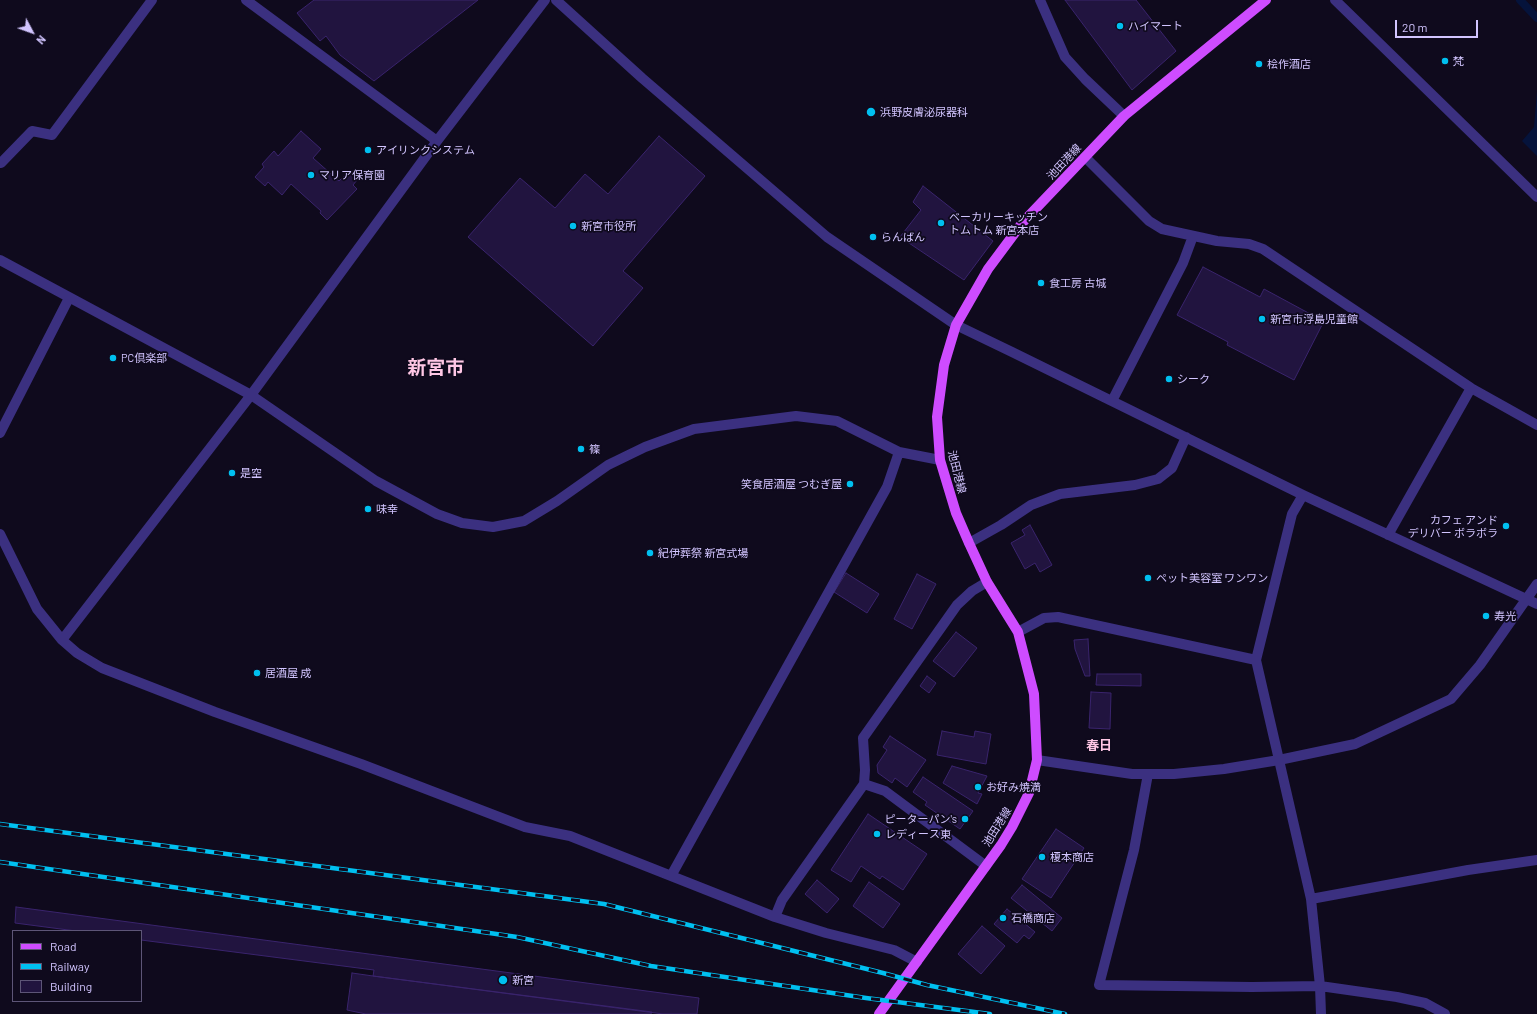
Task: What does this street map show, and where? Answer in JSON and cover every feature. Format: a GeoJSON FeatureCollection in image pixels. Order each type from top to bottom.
{"type":"FeatureCollection","features":[{"type":"Feature","properties":{"kind":"main road","name":"池田港線"},"geometry":{"type":"LineString","coordinates":[[879,1014],[1001,845],[1022,808],[1031,785],[1037,760],[1034,694],[1018,632],[987,582],[969,543],[956,513],[940,460],[938,409],[944,366],[956,325],[988,268],[1006,243],[1084,157],[1124,116],[1266,0]]}},
{"type":"Feature","properties":{"kind":"street"},"geometry":{"type":"LineString","coordinates":[[1,163],[32,131],[52,135],[152,0]]}},
{"type":"Feature","properties":{"kind":"street"},"geometry":{"type":"LineString","coordinates":[[246,0],[437,141]]}},
{"type":"Feature","properties":{"kind":"street"},"geometry":{"type":"LineString","coordinates":[[62,640],[250,395],[437,141],[546,0]]}},
{"type":"Feature","properties":{"kind":"street"},"geometry":{"type":"LineString","coordinates":[[556,0],[642,78],[827,237],[956,325],[1303,495],[1537,604]]}},
{"type":"Feature","properties":{"kind":"street"},"geometry":{"type":"LineString","coordinates":[[1040,0],[1065,57],[1085,80],[1124,116]]}},
{"type":"Feature","properties":{"kind":"street"},"geometry":{"type":"LineString","coordinates":[[1335,0],[1537,196]]}},
{"type":"Feature","properties":{"kind":"street"},"geometry":{"type":"LineString","coordinates":[[1084,157],[1150,221],[1162,229],[1217,241],[1249,244],[1263,249],[1471,388],[1537,425]]}},
{"type":"Feature","properties":{"kind":"street"},"geometry":{"type":"LineString","coordinates":[[1112,401],[1183,263],[1193,236]]}},
{"type":"Feature","properties":{"kind":"street"},"geometry":{"type":"LineString","coordinates":[[0,260],[250,395],[376,481],[437,514],[462,523],[493,527],[524,521],[557,501],[608,465],[645,447],[694,429],[796,416],[836,421],[899,452],[940,460]]}},
{"type":"Feature","properties":{"kind":"street"},"geometry":{"type":"LineString","coordinates":[[0,433],[69,298]]}},
{"type":"Feature","properties":{"kind":"street"},"geometry":{"type":"LineString","coordinates":[[1388,535],[1471,388]]}},
{"type":"Feature","properties":{"kind":"street"},"geometry":{"type":"LineString","coordinates":[[969,543],[1031,505],[1060,494],[1135,486],[1158,479],[1172,468],[1186,437]]}},
{"type":"Feature","properties":{"kind":"street"},"geometry":{"type":"LineString","coordinates":[[671,876],[887,487],[899,452]]}},
{"type":"Feature","properties":{"kind":"street"},"geometry":{"type":"LineString","coordinates":[[1303,495],[1292,514],[1256,660],[1311,899],[1320,986],[1321,1014]]}},
{"type":"Feature","properties":{"kind":"street"},"geometry":{"type":"LineString","coordinates":[[0,534],[37,609],[62,640],[77,653],[102,668],[215,712],[361,764],[525,827],[570,836],[775,917],[826,933],[894,950],[917,962]]}},
{"type":"Feature","properties":{"kind":"street"},"geometry":{"type":"LineString","coordinates":[[775,917],[782,900],[864,784],[865,770],[863,738],[957,605],[972,591],[987,582]]}},
{"type":"Feature","properties":{"kind":"street"},"geometry":{"type":"LineString","coordinates":[[1037,760],[1132,774],[1174,774],[1224,769],[1278,760],[1355,744],[1451,699],[1480,665],[1537,584]]}},
{"type":"Feature","properties":{"kind":"street"},"geometry":{"type":"LineString","coordinates":[[1018,632],[1044,618],[1058,617],[1256,660]]}},
{"type":"Feature","properties":{"kind":"street"},"geometry":{"type":"LineString","coordinates":[[1148,774],[1134,850],[1099,985],[1236,987],[1320,986],[1397,997],[1424,1003],[1445,1014]]}},
{"type":"Feature","properties":{"kind":"street"},"geometry":{"type":"LineString","coordinates":[[864,784],[885,791],[986,866]]}},
{"type":"Feature","properties":{"kind":"street"},"geometry":{"type":"LineString","coordinates":[[1311,899],[1468,870],[1537,860]]}},
{"type":"Feature","properties":{"kind":"water"},"geometry":{"type":"Polygon","coordinates":[[[1537,91],[1537,156],[1522,141],[1534,127],[1537,91]]]}},
{"type":"Feature","properties":{"kind":"building"},"geometry":{"type":"Polygon","coordinates":[[[314,0],[478,0],[374,81],[340,55],[326,36],[320,41],[297,13],[314,0]]]}},
{"type":"Feature","properties":{"kind":"building","name":"ハイマート"},"geometry":{"type":"Polygon","coordinates":[[[1065,0],[1136,0],[1176,51],[1132,90],[1065,0]]]}},
{"type":"Feature","properties":{"kind":"building"},"geometry":{"type":"Polygon","coordinates":[[[301,131],[321,149],[313,158],[339,181],[348,172],[357,180],[353,185],[357,189],[327,220],[320,213],[321,211],[291,184],[282,195],[268,182],[265,186],[255,177],[264,167],[262,164],[274,151],[278,156],[301,131]]]}},
{"type":"Feature","properties":{"kind":"building"},"geometry":{"type":"Polygon","coordinates":[[[659,136],[705,176],[623,271],[643,288],[593,346],[468,237],[520,178],[555,208],[585,174],[608,194],[659,136]]]}},
{"type":"Feature","properties":{"kind":"building","name":"ベーカリーキッチン トムトム 新宮本店"},"geometry":{"type":"Polygon","coordinates":[[[923,186],[993,241],[964,280],[900,237],[921,210],[913,202],[923,186]]]}},
{"type":"Feature","properties":{"kind":"building"},"geometry":{"type":"Polygon","coordinates":[[[1203,267],[1260,297],[1264,289],[1314,316],[1312,320],[1322,325],[1294,380],[1227,345],[1228,342],[1177,315],[1203,267]]]}},
{"type":"Feature","properties":{"kind":"building"},"geometry":{"type":"Polygon","coordinates":[[[1030,525],[1052,565],[1040,572],[1035,563],[1025,569],[1011,543],[1025,535],[1022,530],[1030,525]]]}},
{"type":"Feature","properties":{"kind":"building"},"geometry":{"type":"Polygon","coordinates":[[[846,573],[879,594],[867,613],[834,592],[846,573]]]}},
{"type":"Feature","properties":{"kind":"building"},"geometry":{"type":"Polygon","coordinates":[[[917,574],[936,584],[912,629],[894,619],[917,574]]]}},
{"type":"Feature","properties":{"kind":"building"},"geometry":{"type":"Polygon","coordinates":[[[956,632],[977,648],[954,677],[933,661],[956,632]]]}},
{"type":"Feature","properties":{"kind":"building"},"geometry":{"type":"Polygon","coordinates":[[[1088,639],[1090,676],[1085,676],[1075,649],[1074,640],[1088,639]]]}},
{"type":"Feature","properties":{"kind":"building"},"geometry":{"type":"Polygon","coordinates":[[[1097,674],[1141,674],[1141,686],[1096,685],[1097,674]]]}},
{"type":"Feature","properties":{"kind":"building"},"geometry":{"type":"Polygon","coordinates":[[[927,676],[936,683],[929,693],[920,686],[927,676]]]}},
{"type":"Feature","properties":{"kind":"building"},"geometry":{"type":"Polygon","coordinates":[[[1091,692],[1111,693],[1110,729],[1089,728],[1091,692]]]}},
{"type":"Feature","properties":{"kind":"building"},"geometry":{"type":"Polygon","coordinates":[[[942,731],[974,737],[975,731],[991,734],[986,764],[937,755],[942,731]]]}},
{"type":"Feature","properties":{"kind":"building"},"geometry":{"type":"Polygon","coordinates":[[[890,736],[926,760],[907,787],[895,778],[892,783],[878,773],[877,765],[887,750],[883,747],[890,736]]]}},
{"type":"Feature","properties":{"kind":"building"},"geometry":{"type":"Polygon","coordinates":[[[952,766],[987,776],[978,793],[982,794],[977,804],[943,783],[952,766]]]}},
{"type":"Feature","properties":{"kind":"building"},"geometry":{"type":"Polygon","coordinates":[[[923,777],[973,811],[960,829],[925,805],[927,802],[913,792],[923,777]]]}},
{"type":"Feature","properties":{"kind":"building","name":"レディース東"},"geometry":{"type":"Polygon","coordinates":[[[868,814],[927,854],[903,890],[882,876],[880,879],[861,866],[851,882],[831,870],[868,814]]]}},
{"type":"Feature","properties":{"kind":"building"},"geometry":{"type":"Polygon","coordinates":[[[1056,829],[1084,848],[1051,898],[1022,879],[1056,829]]]}},
{"type":"Feature","properties":{"kind":"building"},"geometry":{"type":"Polygon","coordinates":[[[817,880],[839,899],[827,913],[805,894],[817,880]]]}},
{"type":"Feature","properties":{"kind":"building"},"geometry":{"type":"Polygon","coordinates":[[[869,882],[900,904],[883,928],[853,906],[869,882]]]}},
{"type":"Feature","properties":{"kind":"building"},"geometry":{"type":"Polygon","coordinates":[[[1022,885],[1062,918],[1052,931],[1011,898],[1022,885]]]}},
{"type":"Feature","properties":{"kind":"building"},"geometry":{"type":"Polygon","coordinates":[[[16,907],[699,998],[697,1014],[663,1014],[373,976],[374,970],[142,940],[142,930],[68,930],[15,923],[16,907]]]}},
{"type":"Feature","properties":{"kind":"building"},"geometry":{"type":"Polygon","coordinates":[[[1007,909],[1035,932],[1029,939],[1024,935],[1017,943],[994,924],[1007,909]]]}},
{"type":"Feature","properties":{"kind":"building"},"geometry":{"type":"Polygon","coordinates":[[[982,926],[1005,946],[981,974],[958,954],[982,926]]]}},
{"type":"Feature","properties":{"kind":"building"},"geometry":{"type":"Polygon","coordinates":[[[352,973],[652,1012],[651,1014],[366,1014],[347,1010],[352,973]]]}},
{"type":"Feature","properties":{"kind":"waterway"},"geometry":{"type":"LineString","coordinates":[[1520,0],[1537,18]]}},
{"type":"Feature","properties":{"kind":"railway"},"geometry":{"type":"LineString","coordinates":[[0,824],[604,904],[927,985],[1065,1014]]}},
{"type":"Feature","properties":{"kind":"railway"},"geometry":{"type":"LineString","coordinates":[[0,862],[517,937],[651,966],[866,998],[990,1014]]}},
{"type":"Feature","properties":{"kind":"place","name":"ハイマート"},"geometry":{"type":"Point","coordinates":[1120,26]}},
{"type":"Feature","properties":{"kind":"place","name":"梵"},"geometry":{"type":"Point","coordinates":[1445,61]}},
{"type":"Feature","properties":{"kind":"place","name":"桧作酒店"},"geometry":{"type":"Point","coordinates":[1259,64]}},
{"type":"Feature","properties":{"kind":"place","name":"浜野皮膚泌尿器科"},"geometry":{"type":"Point","coordinates":[871,112]}},
{"type":"Feature","properties":{"kind":"place","name":"アイリンクシステム"},"geometry":{"type":"Point","coordinates":[368,150]}},
{"type":"Feature","properties":{"kind":"place","name":"マリア保育園"},"geometry":{"type":"Point","coordinates":[311,175]}},
{"type":"Feature","properties":{"kind":"place","name":"ベーカリーキッチン トムトム 新宮本店"},"geometry":{"type":"Point","coordinates":[941,223]}},
{"type":"Feature","properties":{"kind":"place","name":"新宮市役所"},"geometry":{"type":"Point","coordinates":[573,226]}},
{"type":"Feature","properties":{"kind":"place","name":"らんばん"},"geometry":{"type":"Point","coordinates":[873,237]}},
{"type":"Feature","properties":{"kind":"place","name":"食工房 古城"},"geometry":{"type":"Point","coordinates":[1041,283]}},
{"type":"Feature","properties":{"kind":"place","name":"新宮市浮島児童館"},"geometry":{"type":"Point","coordinates":[1262,319]}},
{"type":"Feature","properties":{"kind":"place","name":"PC倶楽部"},"geometry":{"type":"Point","coordinates":[113,358]}},
{"type":"Feature","properties":{"kind":"place","name":"シーク"},"geometry":{"type":"Point","coordinates":[1169,379]}},
{"type":"Feature","properties":{"kind":"place","name":"篠"},"geometry":{"type":"Point","coordinates":[581,449]}},
{"type":"Feature","properties":{"kind":"place","name":"是空"},"geometry":{"type":"Point","coordinates":[232,473]}},
{"type":"Feature","properties":{"kind":"place","name":"笑食居酒屋 つむぎ屋"},"geometry":{"type":"Point","coordinates":[850,484]}},
{"type":"Feature","properties":{"kind":"place","name":"味幸"},"geometry":{"type":"Point","coordinates":[368,509]}},
{"type":"Feature","properties":{"kind":"place","name":"カフェ アンド デリバー ボラボラ"},"geometry":{"type":"Point","coordinates":[1506,526]}},
{"type":"Feature","properties":{"kind":"place","name":"紀伊葬祭 新宮式場"},"geometry":{"type":"Point","coordinates":[650,553]}},
{"type":"Feature","properties":{"kind":"place","name":"ペット美容室 ワンワン"},"geometry":{"type":"Point","coordinates":[1148,578]}},
{"type":"Feature","properties":{"kind":"place","name":"寿光"},"geometry":{"type":"Point","coordinates":[1486,616]}},
{"type":"Feature","properties":{"kind":"place","name":"居酒屋 成"},"geometry":{"type":"Point","coordinates":[257,673]}},
{"type":"Feature","properties":{"kind":"place","name":"お好み焼満"},"geometry":{"type":"Point","coordinates":[978,787]}},
{"type":"Feature","properties":{"kind":"place","name":"ピーターパン's"},"geometry":{"type":"Point","coordinates":[965,819]}},
{"type":"Feature","properties":{"kind":"place","name":"レディース東"},"geometry":{"type":"Point","coordinates":[877,834]}},
{"type":"Feature","properties":{"kind":"place","name":"榎本商店"},"geometry":{"type":"Point","coordinates":[1042,857]}},
{"type":"Feature","properties":{"kind":"place","name":"石橋商店"},"geometry":{"type":"Point","coordinates":[1003,918]}},
{"type":"Feature","properties":{"kind":"place","name":"新宮"},"geometry":{"type":"Point","coordinates":[503,980]}},
{"type":"Feature","properties":{"kind":"district","name":"新宮市"},"geometry":{"type":"Point","coordinates":[436,368]}},
{"type":"Feature","properties":{"kind":"district","name":"春日"},"geometry":{"type":"Point","coordinates":[1099,746]}}]}
